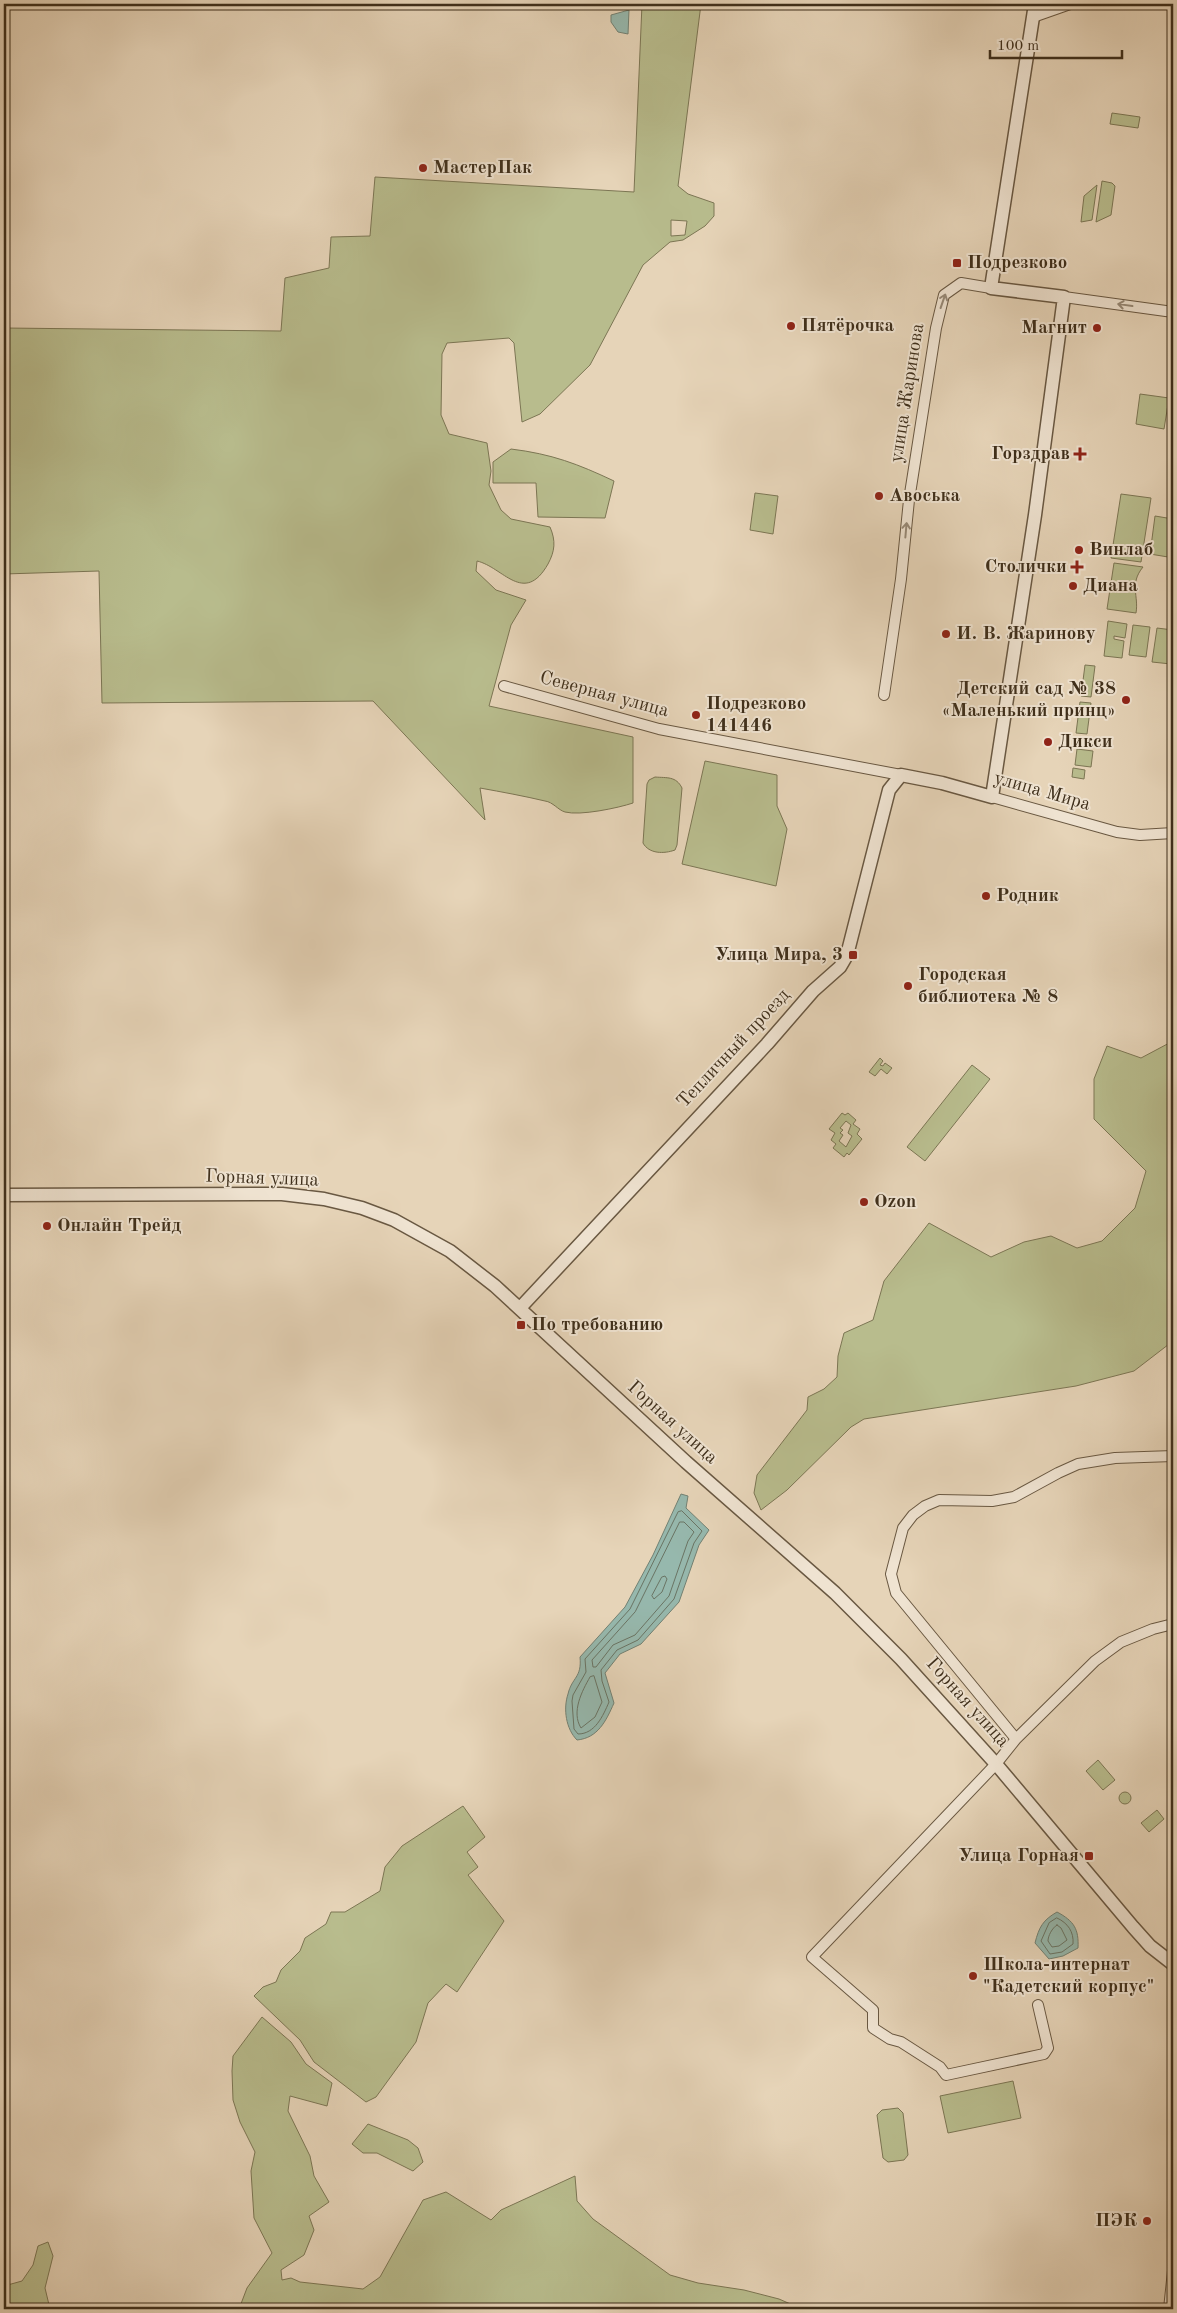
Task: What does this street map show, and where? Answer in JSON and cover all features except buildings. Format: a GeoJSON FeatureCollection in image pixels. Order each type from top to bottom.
{"type":"FeatureCollection","features":[{"type":"Feature","properties":{"kind":"street"},"geometry":{"type":"LineString","coordinates":[[1035,4],[991,288],[1173,312]]}},
{"type":"Feature","properties":{"kind":"street"},"geometry":{"type":"LineString","coordinates":[[1033,17],[1070,4]]}},
{"type":"Feature","properties":{"kind":"street","name":"улица Жаринова"},"geometry":{"type":"LineString","coordinates":[[884,695],[901,579],[909,500],[936,328],[944,294],[961,283],[991,288]]}},
{"type":"Feature","properties":{"kind":"street"},"geometry":{"type":"LineString","coordinates":[[992,797],[1036,505],[1064,297]]}},
{"type":"Feature","properties":{"kind":"street","name":"Северная улица"},"geometry":{"type":"LineString","coordinates":[[504,686],[659,729],[901,775]]}},
{"type":"Feature","properties":{"kind":"street","name":"улица Мира"},"geometry":{"type":"LineString","coordinates":[[901,775],[942,783],[1117,832],[1140,835],[1173,833]]}},
{"type":"Feature","properties":{"kind":"street","name":"Тепличный проезд"},"geometry":{"type":"LineString","coordinates":[[520,1308],[767,1044],[813,991],[840,967],[847,955],[889,790],[901,775]]}},
{"type":"Feature","properties":{"kind":"street","name":"Горная улица"},"geometry":{"type":"LineString","coordinates":[[4,1195],[282,1194],[324,1199],[362,1208],[394,1220],[419,1232],[450,1251],[520,1308],[686,1462],[835,1593],[950,1710],[1133,1927],[1150,1946],[1173,1964]]}},
{"type":"Feature","properties":{"kind":"street"},"geometry":{"type":"LineString","coordinates":[[1016,1739],[896,1593],[891,1574],[904,1528],[913,1516],[925,1506],[939,1500],[992,1501],[1014,1497],[1058,1472],[1078,1464],[1115,1458],[1173,1456]]}},
{"type":"Feature","properties":{"kind":"street"},"geometry":{"type":"LineString","coordinates":[[1038,2005],[1048,2048],[1044,2054],[946,2074],[940,2067],[901,2042],[890,2039],[873,2028],[873,2010],[812,1957],[996,1764],[1016,1739],[1095,1661],[1122,1642],[1153,1629],[1173,1624]]}},
{"type":"Feature","properties":{"kind":"street"},"geometry":{"type":"LineString","coordinates":[[1169,2309],[1173,2271]]}},
{"type":"Feature","properties":{"kind":"green space"},"geometry":{"type":"Polygon","coordinates":[[[642,4],[701,4],[678,186],[688,194],[714,203],[714,216],[705,226],[683,240],[670,242],[643,265],[590,365],[540,414],[522,422],[514,343],[509,338],[447,343],[442,354],[441,415],[449,434],[487,443],[491,471],[489,485],[501,510],[511,519],[550,527],[554,541],[552,555],[548,564],[539,576],[530,582],[513,581],[477,561],[476,571],[496,590],[526,600],[511,625],[489,706],[633,737],[633,803],[599,811],[572,813],[562,811],[548,802],[480,788],[485,820],[373,701],[102,703],[99,571],[4,574],[4,328],[281,331],[285,278],[329,268],[331,237],[370,236],[375,177],[634,192],[642,4]],[[671,220],[671,236],[685,235],[687,221],[671,220]]]}},
{"type":"Feature","properties":{"kind":"green space"},"geometry":{"type":"Polygon","coordinates":[[[1112,113],[1140,117],[1138,128],[1110,124],[1112,113]]]}},
{"type":"Feature","properties":{"kind":"green space"},"geometry":{"type":"Polygon","coordinates":[[[1102,181],[1112,183],[1115,186],[1111,215],[1096,222],[1102,181]]]}},
{"type":"Feature","properties":{"kind":"green space"},"geometry":{"type":"Polygon","coordinates":[[[1097,185],[1092,220],[1081,222],[1084,196],[1097,185]]]}},
{"type":"Feature","properties":{"kind":"green space"},"geometry":{"type":"Polygon","coordinates":[[[1140,394],[1169,398],[1164,429],[1136,424],[1140,394]]]}},
{"type":"Feature","properties":{"kind":"green space"},"geometry":{"type":"Polygon","coordinates":[[[511,449],[564,460],[614,481],[605,518],[538,517],[536,483],[493,483],[493,462],[511,449]]]}},
{"type":"Feature","properties":{"kind":"green space"},"geometry":{"type":"Polygon","coordinates":[[[755,493],[778,496],[773,534],[750,530],[755,493]]]}},
{"type":"Feature","properties":{"kind":"green space"},"geometry":{"type":"Polygon","coordinates":[[[1121,494],[1151,498],[1141,562],[1111,558],[1121,494]]]}},
{"type":"Feature","properties":{"kind":"green space"},"geometry":{"type":"Polygon","coordinates":[[[1155,516],[1173,519],[1168,557],[1150,554],[1155,516]]]}},
{"type":"Feature","properties":{"kind":"green space"},"geometry":{"type":"Polygon","coordinates":[[[1114,563],[1143,567],[1136,579],[1135,585],[1136,613],[1107,609],[1114,563]]]}},
{"type":"Feature","properties":{"kind":"green space"},"geometry":{"type":"Polygon","coordinates":[[[1108,621],[1127,624],[1125,638],[1114,636],[1114,639],[1124,641],[1122,658],[1104,656],[1108,621]]]}},
{"type":"Feature","properties":{"kind":"green space"},"geometry":{"type":"Polygon","coordinates":[[[1133,625],[1150,627],[1146,657],[1129,655],[1133,625]]]}},
{"type":"Feature","properties":{"kind":"green space"},"geometry":{"type":"Polygon","coordinates":[[[1157,628],[1173,630],[1171,664],[1152,662],[1157,628]]]}},
{"type":"Feature","properties":{"kind":"green space"},"geometry":{"type":"Polygon","coordinates":[[[1085,665],[1095,666],[1091,697],[1081,696],[1085,665]]]}},
{"type":"Feature","properties":{"kind":"green space"},"geometry":{"type":"Polygon","coordinates":[[[1080,702],[1091,703],[1087,734],[1076,733],[1080,702]]]}},
{"type":"Feature","properties":{"kind":"green space"},"geometry":{"type":"Polygon","coordinates":[[[1077,749],[1093,751],[1091,767],[1075,765],[1077,749]]]}},
{"type":"Feature","properties":{"kind":"green space"},"geometry":{"type":"Polygon","coordinates":[[[705,761],[777,775],[777,806],[787,829],[776,886],[682,864],[705,761]]]}},
{"type":"Feature","properties":{"kind":"green space"},"geometry":{"type":"Polygon","coordinates":[[[1073,768],[1085,770],[1084,779],[1072,777],[1073,768]]]}},
{"type":"Feature","properties":{"kind":"green space"},"geometry":{"type":"Polygon","coordinates":[[[655,777],[677,781],[682,788],[677,845],[675,850],[666,852],[653,851],[643,843],[647,784],[649,780],[655,777]]]}},
{"type":"Feature","properties":{"kind":"green space"},"geometry":{"type":"Polygon","coordinates":[[[1173,1041],[1173,1341],[1134,1371],[1076,1386],[864,1419],[851,1427],[787,1490],[761,1510],[754,1493],[757,1475],[807,1410],[808,1397],[824,1389],[837,1377],[838,1356],[844,1333],[873,1320],[884,1281],[929,1223],[991,1257],[1024,1242],[1051,1236],[1077,1248],[1102,1241],[1135,1208],[1146,1171],[1094,1119],[1094,1079],[1107,1046],[1141,1058],[1173,1041]]]}},
{"type":"Feature","properties":{"kind":"green space"},"geometry":{"type":"Polygon","coordinates":[[[880,1058],[883,1061],[880,1065],[883,1066],[885,1063],[892,1068],[887,1074],[881,1069],[875,1076],[869,1072],[880,1058]]]}},
{"type":"Feature","properties":{"kind":"green space"},"geometry":{"type":"Polygon","coordinates":[[[972,1065],[990,1079],[925,1161],[907,1147],[972,1065]]]}},
{"type":"Feature","properties":{"kind":"green space"},"geometry":{"type":"Polygon","coordinates":[[[842,1113],[845,1115],[848,1113],[856,1120],[853,1124],[860,1129],[857,1134],[862,1139],[849,1155],[847,1153],[844,1157],[833,1148],[836,1144],[831,1140],[835,1133],[829,1129],[842,1113]],[[846,1121],[840,1128],[843,1130],[840,1133],[843,1135],[839,1141],[846,1147],[852,1136],[848,1133],[851,1125],[846,1121]]]}},
{"type":"Feature","properties":{"kind":"green space"},"geometry":{"type":"Polygon","coordinates":[[[1098,1760],[1115,1780],[1103,1790],[1086,1771],[1098,1760]]]}},
{"type":"Feature","properties":{"kind":"green space"},"geometry":{"type":"Polygon","coordinates":[[[1123,1792],[1127,1792],[1131,1798],[1127,1804],[1123,1804],[1119,1800],[1119,1796],[1123,1792]]]}},
{"type":"Feature","properties":{"kind":"green space"},"geometry":{"type":"Polygon","coordinates":[[[463,1806],[485,1837],[467,1852],[478,1867],[468,1875],[504,1921],[457,1992],[446,1984],[428,2003],[416,2042],[376,2097],[366,2102],[314,2062],[300,2040],[254,1996],[263,1987],[276,1982],[281,1970],[300,1951],[305,1938],[326,1924],[331,1912],[345,1912],[380,1891],[385,1867],[402,1846],[463,1806]]]}},
{"type":"Feature","properties":{"kind":"green space"},"geometry":{"type":"Polygon","coordinates":[[[1157,1810],[1164,1819],[1149,1832],[1141,1823],[1157,1810]]]}},
{"type":"Feature","properties":{"kind":"green space"},"geometry":{"type":"Polygon","coordinates":[[[262,2017],[291,2042],[306,2064],[332,2083],[327,2106],[290,2096],[288,2111],[310,2156],[314,2176],[329,2202],[309,2216],[314,2230],[304,2255],[281,2270],[282,2280],[291,2278],[300,2282],[363,2289],[380,2277],[423,2200],[446,2192],[491,2220],[501,2210],[575,2176],[577,2201],[593,2219],[670,2275],[698,2283],[744,2290],[779,2299],[802,2309],[239,2309],[247,2288],[272,2253],[254,2218],[251,2171],[255,2152],[240,2122],[233,2100],[233,2056],[262,2017]]]}},
{"type":"Feature","properties":{"kind":"green space"},"geometry":{"type":"Polygon","coordinates":[[[1013,2081],[1021,2118],[948,2133],[940,2096],[1013,2081]]]}},
{"type":"Feature","properties":{"kind":"green space"},"geometry":{"type":"Polygon","coordinates":[[[898,2108],[903,2113],[908,2155],[904,2160],[888,2162],[883,2158],[877,2115],[882,2110],[898,2108]]]}},
{"type":"Feature","properties":{"kind":"green space"},"geometry":{"type":"Polygon","coordinates":[[[368,2124],[408,2140],[418,2148],[423,2162],[413,2171],[377,2153],[363,2153],[352,2144],[368,2124]]]}},
{"type":"Feature","properties":{"kind":"green space"},"geometry":{"type":"Polygon","coordinates":[[[48,2242],[53,2256],[45,2288],[50,2309],[4,2309],[4,2286],[22,2281],[33,2265],[38,2246],[48,2242]]]}},
{"type":"Feature","properties":{"kind":"water"},"geometry":{"type":"Polygon","coordinates":[[[71,4],[117,4],[88,9],[71,4]]]}},
{"type":"Feature","properties":{"kind":"water"},"geometry":{"type":"Polygon","coordinates":[[[629,10],[628,34],[618,32],[611,22],[611,15],[629,10]]]}},
{"type":"Feature","properties":{"kind":"water"},"geometry":{"type":"Polygon","coordinates":[[[681,1494],[688,1496],[686,1508],[709,1530],[699,1545],[679,1602],[641,1644],[620,1654],[605,1673],[614,1703],[608,1716],[596,1732],[584,1739],[577,1740],[570,1730],[566,1719],[566,1700],[580,1669],[580,1657],[625,1607],[653,1555],[681,1494]]]}},
{"type":"Feature","properties":{"kind":"water"},"geometry":{"type":"Polygon","coordinates":[[[1057,1912],[1068,1919],[1074,1926],[1078,1936],[1078,1948],[1063,1956],[1049,1959],[1035,1943],[1042,1924],[1057,1912]]]}},
{"type":"Feature","properties":{"kind":"place","name":"МастерПак"},"geometry":{"type":"Point","coordinates":[423,168]}},
{"type":"Feature","properties":{"kind":"place","name":"Подрезково"},"geometry":{"type":"Point","coordinates":[957,263]}},
{"type":"Feature","properties":{"kind":"place","name":"Пятёрочка"},"geometry":{"type":"Point","coordinates":[791,326]}},
{"type":"Feature","properties":{"kind":"place","name":"Магнит"},"geometry":{"type":"Point","coordinates":[1097,328]}},
{"type":"Feature","properties":{"kind":"place","name":"Горздрав"},"geometry":{"type":"Point","coordinates":[1080,454]}},
{"type":"Feature","properties":{"kind":"place","name":"Авоська"},"geometry":{"type":"Point","coordinates":[879,496]}},
{"type":"Feature","properties":{"kind":"place","name":"Винлаб"},"geometry":{"type":"Point","coordinates":[1079,550]}},
{"type":"Feature","properties":{"kind":"place","name":"Столички"},"geometry":{"type":"Point","coordinates":[1077,567]}},
{"type":"Feature","properties":{"kind":"place","name":"Диана"},"geometry":{"type":"Point","coordinates":[1073,586]}},
{"type":"Feature","properties":{"kind":"place","name":"И. В. Жаринову"},"geometry":{"type":"Point","coordinates":[946,634]}},
{"type":"Feature","properties":{"kind":"place","name":"Детский сад № 38 «Маленький принц»"},"geometry":{"type":"Point","coordinates":[1126,700]}},
{"type":"Feature","properties":{"kind":"place","name":"Подрезково 141446"},"geometry":{"type":"Point","coordinates":[696,715]}},
{"type":"Feature","properties":{"kind":"place","name":"Дикси"},"geometry":{"type":"Point","coordinates":[1048,742]}},
{"type":"Feature","properties":{"kind":"place","name":"Родник"},"geometry":{"type":"Point","coordinates":[986,896]}},
{"type":"Feature","properties":{"kind":"place","name":"Улица Мира, 3"},"geometry":{"type":"Point","coordinates":[853,955]}},
{"type":"Feature","properties":{"kind":"place","name":"Городская библиотека № 8"},"geometry":{"type":"Point","coordinates":[908,986]}},
{"type":"Feature","properties":{"kind":"place","name":"Ozon"},"geometry":{"type":"Point","coordinates":[864,1202]}},
{"type":"Feature","properties":{"kind":"place","name":"Онлайн Трейд"},"geometry":{"type":"Point","coordinates":[47,1226]}},
{"type":"Feature","properties":{"kind":"place","name":"По требованию"},"geometry":{"type":"Point","coordinates":[521,1325]}},
{"type":"Feature","properties":{"kind":"place","name":"Улица Горная"},"geometry":{"type":"Point","coordinates":[1089,1856]}},
{"type":"Feature","properties":{"kind":"place","name":"Школа-интернат \"Кадетский корпус\""},"geometry":{"type":"Point","coordinates":[973,1976]}},
{"type":"Feature","properties":{"kind":"place","name":"ПЭК"},"geometry":{"type":"Point","coordinates":[1147,2221]}}]}
